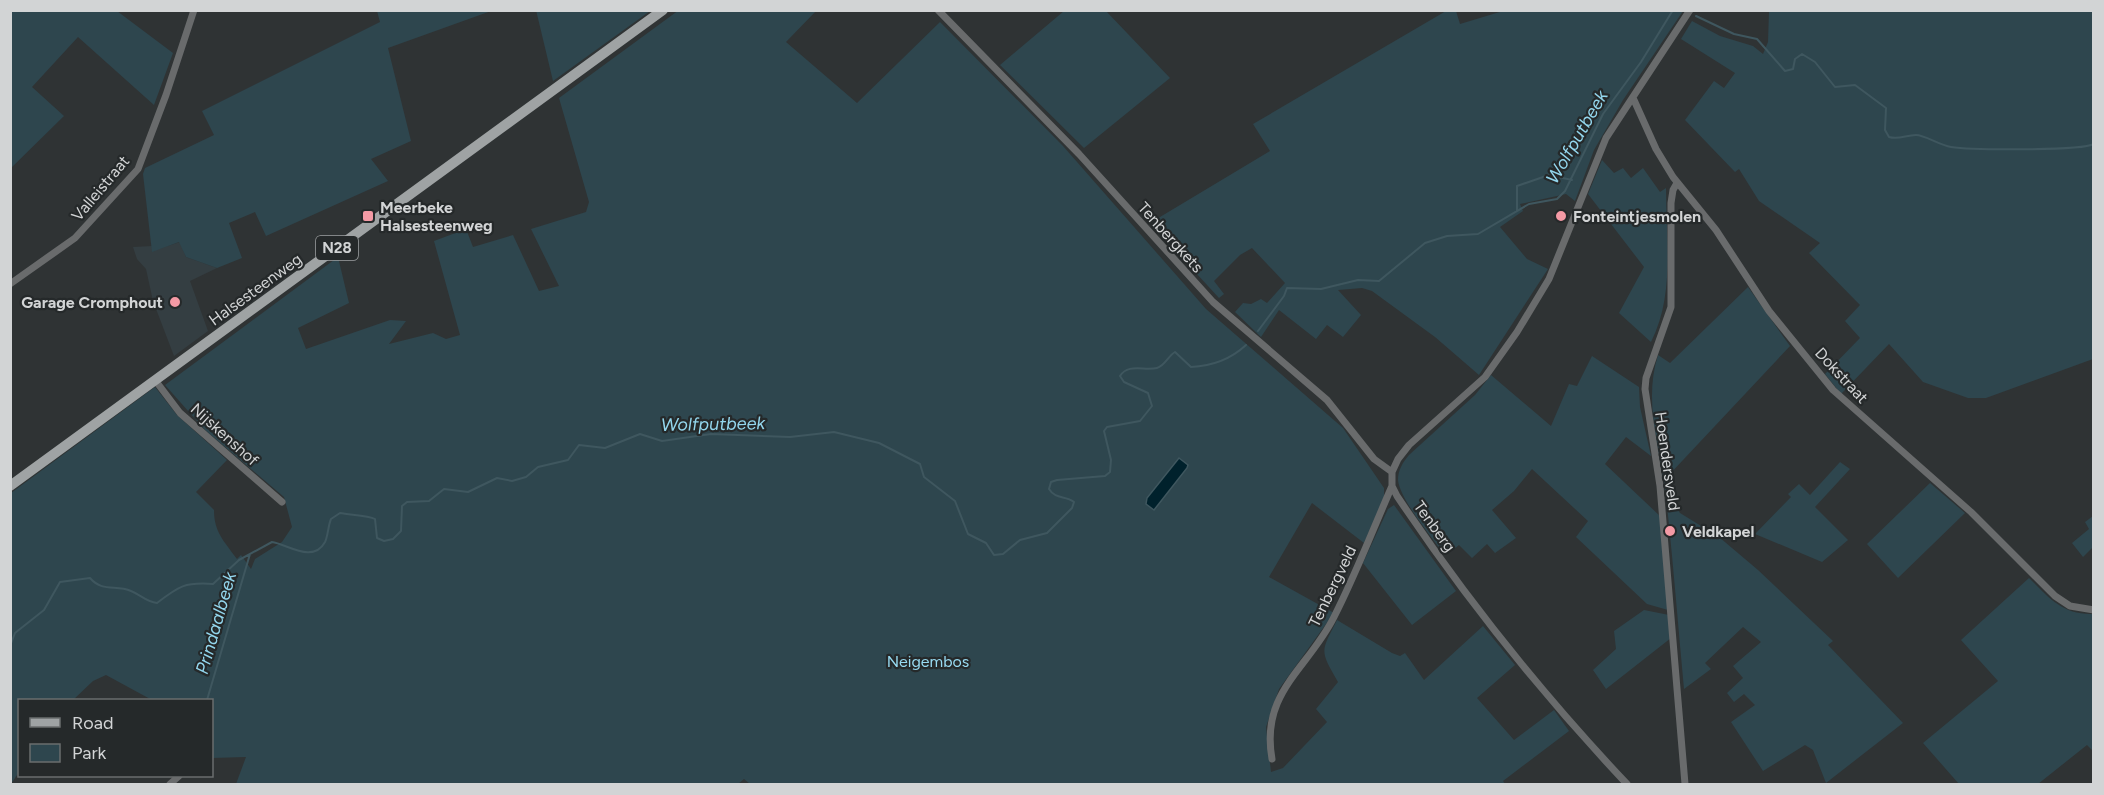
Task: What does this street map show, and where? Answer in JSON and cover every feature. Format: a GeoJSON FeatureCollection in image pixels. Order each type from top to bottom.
{"type":"FeatureCollection","features":[{"type":"Feature","properties":{"kind":"main road","name":"Halsesteenweg"},"geometry":{"type":"LineString","coordinates":[[10,486],[663,10]]}},
{"type":"Feature","properties":{"kind":"street","name":"Valleistraat"},"geometry":{"type":"LineString","coordinates":[[10,284],[75,238],[138,169],[166,95],[194,10]]}},
{"type":"Feature","properties":{"kind":"street","name":"Tenbergkets"},"geometry":{"type":"LineString","coordinates":[[938,10],[1079,154],[1213,302],[1327,400],[1374,459],[1392,472]]}},
{"type":"Feature","properties":{"kind":"street"},"geometry":{"type":"LineString","coordinates":[[1392,486],[1392,472],[1409,445],[1485,377],[1517,332],[1549,279],[1606,138],[1634,100],[1690,10]]}},
{"type":"Feature","properties":{"kind":"street","name":"Dokstraat"},"geometry":{"type":"LineString","coordinates":[[1634,100],[1656,149],[1677,183],[1716,230],[1769,311],[1833,390],[1971,512],[2055,596],[2070,606],[2094,609]]}},
{"type":"Feature","properties":{"kind":"street","name":"Hoendersveld"},"geometry":{"type":"LineString","coordinates":[[1677,183],[1673,189],[1671,203],[1671,307],[1646,378],[1645,389],[1660,486],[1685,784]]}},
{"type":"Feature","properties":{"kind":"street","name":"Nijskenshof"},"geometry":{"type":"LineString","coordinates":[[154,380],[180,413],[282,502]]}},
{"type":"Feature","properties":{"kind":"street","name":"Tenbergveld"},"geometry":{"type":"LineString","coordinates":[[1272,759],[1269,727],[1283,691],[1326,634],[1392,486]]}},
{"type":"Feature","properties":{"kind":"street","name":"Tenberg"},"geometry":{"type":"LineString","coordinates":[[1392,486],[1507,649],[1568,722],[1627,784]]}},
{"type":"Feature","properties":{"kind":"shaded area","name":"Garage Cromphout"},"geometry":{"type":"Polygon","coordinates":[[[180,242],[186,257],[217,268],[190,281],[208,331],[174,356],[153,301],[146,269],[137,259],[133,247],[152,246],[152,251],[180,242]]]}},
{"type":"Feature","properties":{"kind":"shaded area"},"geometry":{"type":"Polygon","coordinates":[[[1179,458],[1188,465],[1187,468],[1154,510],[1146,504],[1147,498],[1179,458]]]}},
{"type":"Feature","properties":{"kind":"green space"},"geometry":{"type":"Polygon","coordinates":[[[11,10],[117,11],[173,53],[154,105],[78,37],[32,87],[64,116],[11,168],[11,10]]]}},
{"type":"Feature","properties":{"kind":"green space"},"geometry":{"type":"Polygon","coordinates":[[[536,10],[650,10],[650,11],[553,81],[536,10]]]}},
{"type":"Feature","properties":{"kind":"green space","name":"Neigembos"},"geometry":{"type":"Polygon","coordinates":[[[679,10],[816,11],[786,42],[857,103],[940,22],[1063,146],[1206,309],[1343,428],[1384,488],[1384,498],[1364,543],[1312,503],[1269,577],[1334,613],[1279,689],[1266,727],[1271,772],[1283,768],[1327,722],[1316,709],[1338,682],[1324,651],[1337,620],[1392,653],[1400,656],[1405,653],[1424,680],[1483,626],[1515,665],[1477,698],[1514,740],[1554,710],[1569,731],[1503,781],[1505,784],[750,784],[744,779],[738,784],[236,784],[246,757],[213,758],[213,699],[150,699],[106,675],[93,681],[74,699],[18,699],[18,774],[11,784],[11,493],[155,387],[177,415],[227,460],[196,492],[214,510],[214,518],[224,541],[237,559],[241,555],[251,569],[255,559],[282,542],[292,527],[284,497],[205,430],[165,385],[338,257],[349,303],[298,328],[306,349],[390,320],[406,321],[389,344],[433,333],[446,339],[460,335],[434,241],[466,229],[473,247],[513,235],[539,291],[559,286],[531,229],[586,212],[589,202],[559,98],[679,10]]]}},
{"type":"Feature","properties":{"kind":"green space"},"geometry":{"type":"Polygon","coordinates":[[[377,11],[491,11],[388,48],[411,141],[371,159],[388,181],[266,236],[255,212],[229,223],[242,258],[217,268],[186,257],[179,242],[152,252],[143,174],[145,168],[214,135],[202,111],[380,22],[377,11]]]}},
{"type":"Feature","properties":{"kind":"green space"},"geometry":{"type":"Polygon","coordinates":[[[1064,11],[1106,11],[1170,78],[1084,148],[1000,65],[1064,11]]]}},
{"type":"Feature","properties":{"kind":"green space"},"geometry":{"type":"Polygon","coordinates":[[[1446,11],[1456,11],[1460,24],[1503,11],[1683,11],[1623,100],[1594,150],[1575,201],[1566,194],[1520,204],[1523,211],[1500,227],[1527,259],[1548,269],[1479,375],[1435,337],[1372,291],[1362,288],[1338,290],[1361,315],[1343,337],[1327,325],[1316,339],[1279,310],[1261,337],[1235,312],[1243,303],[1251,304],[1261,299],[1267,303],[1285,283],[1252,248],[1240,255],[1214,281],[1224,294],[1219,298],[1150,223],[1270,151],[1253,124],[1446,11]]]}},
{"type":"Feature","properties":{"kind":"green space"},"geometry":{"type":"Polygon","coordinates":[[[1769,11],[2093,11],[2093,359],[1986,398],[1968,398],[1923,382],[1889,344],[1841,394],[1825,374],[1860,338],[1845,321],[1860,305],[1809,253],[1820,243],[1759,201],[1739,169],[1735,172],[1685,120],[1714,81],[1724,88],[1735,73],[1681,39],[1692,21],[1720,36],[1753,46],[1763,54],[1768,42],[1769,11]]]}},
{"type":"Feature","properties":{"kind":"green space"},"geometry":{"type":"Polygon","coordinates":[[[1602,160],[1614,173],[1623,168],[1631,178],[1643,168],[1660,192],[1666,188],[1668,266],[1659,324],[1651,342],[1619,313],[1644,267],[1588,194],[1602,160]]]}},
{"type":"Feature","properties":{"kind":"green space"},"geometry":{"type":"Polygon","coordinates":[[[1748,287],[1790,346],[1668,476],[1676,507],[1680,513],[1719,537],[1758,570],[1833,641],[1828,645],[1903,723],[1826,783],[1813,750],[1805,745],[1763,771],[1731,722],[1755,705],[1744,694],[1734,702],[1727,693],[1743,678],[1733,666],[1761,642],[1743,627],[1705,663],[1711,669],[1684,689],[1666,496],[1652,408],[1654,373],[1658,355],[1670,363],[1748,287]]]}},
{"type":"Feature","properties":{"kind":"green space"},"geometry":{"type":"Polygon","coordinates":[[[1592,356],[1639,387],[1640,407],[1651,456],[1626,437],[1605,464],[1661,517],[1668,610],[1647,604],[1576,537],[1588,521],[1532,469],[1514,491],[1492,510],[1516,538],[1495,553],[1487,544],[1472,558],[1459,545],[1443,553],[1410,508],[1400,488],[1399,473],[1409,455],[1475,395],[1491,375],[1551,426],[1569,384],[1577,386],[1592,356]]]}},
{"type":"Feature","properties":{"kind":"green space"},"geometry":{"type":"Polygon","coordinates":[[[1840,462],[1850,469],[1815,507],[1848,540],[1822,562],[1755,534],[1791,497],[1788,494],[1799,484],[1810,495],[1840,462]]]}},
{"type":"Feature","properties":{"kind":"green space"},"geometry":{"type":"Polygon","coordinates":[[[1930,483],[1965,513],[1898,578],[1867,544],[1930,483]]]}},
{"type":"Feature","properties":{"kind":"green space"},"geometry":{"type":"Polygon","coordinates":[[[1394,505],[1456,591],[1412,625],[1363,563],[1388,509],[1394,505]]]}},
{"type":"Feature","properties":{"kind":"green space"},"geometry":{"type":"Polygon","coordinates":[[[2093,516],[2093,547],[2083,557],[2072,543],[2089,529],[2085,522],[2093,516]]]}},
{"type":"Feature","properties":{"kind":"green space"},"geometry":{"type":"Polygon","coordinates":[[[2029,578],[2057,604],[2073,612],[2093,614],[2093,751],[2087,745],[2038,784],[1959,784],[1923,743],[1998,681],[1961,640],[2029,578]]]}},
{"type":"Feature","properties":{"kind":"green space"},"geometry":{"type":"Polygon","coordinates":[[[1644,610],[1669,615],[1671,638],[1606,689],[1593,670],[1616,649],[1614,631],[1644,610]]]}},
{"type":"Feature","properties":{"kind":"waterway","name":"Wolfputbeek"},"geometry":{"type":"LineString","coordinates":[[1258,331],[1284,296],[1287,288],[1321,289],[1358,280],[1379,281],[1425,243],[1447,236],[1478,234],[1529,204],[1557,199],[1565,191],[1603,114],[1641,62],[1673,10]]}},
{"type":"Feature","properties":{"kind":"waterway","name":"Wolfputbeek"},"geometry":{"type":"LineString","coordinates":[[1696,16],[1734,34],[1757,39],[1785,71],[1793,69],[1795,59],[1802,54],[1815,62],[1835,87],[1855,85],[1886,108],[1885,130],[1889,137],[1920,135],[1951,147],[1979,149],[2048,149],[2094,144]]}},
{"type":"Feature","properties":{"kind":"waterway"},"geometry":{"type":"LineString","coordinates":[[1517,211],[1517,186],[1549,175],[1572,180]]}},
{"type":"Feature","properties":{"kind":"waterway","name":"Wolfputbeek"},"geometry":{"type":"LineString","coordinates":[[10,646],[15,633],[44,610],[60,582],[90,578],[105,587],[125,589],[157,603],[183,586],[213,584],[239,560],[272,542],[300,551],[314,552],[325,542],[331,519],[340,513],[375,519],[377,538],[384,541],[393,539],[401,531],[402,506],[407,502],[429,501],[444,489],[468,492],[497,478],[512,481],[526,477],[538,467],[568,460],[579,445],[605,448],[640,434],[662,441],[711,434],[790,437],[834,432],[879,443],[920,464],[924,477],[955,501],[968,534],[986,543],[994,555],[1003,554],[1020,540],[1047,533],[1072,508],[1074,502],[1058,496],[1049,489],[1051,482],[1105,476],[1110,472],[1111,460],[1104,431],[1107,427],[1140,421],[1152,406],[1148,393],[1124,382],[1120,376],[1123,372],[1132,369],[1157,368],[1175,352],[1191,367],[1206,365],[1228,358],[1246,345]]}},
{"type":"Feature","properties":{"kind":"waterway","name":"Prindaalbeek"},"geometry":{"type":"LineString","coordinates":[[207,699],[250,554]]}},
{"type":"Feature","properties":{"kind":"place","name":"Meerbeke Halsesteenweg"},"geometry":{"type":"Point","coordinates":[368,216]}},
{"type":"Feature","properties":{"kind":"place","name":"Fonteintjesmolen"},"geometry":{"type":"Point","coordinates":[1561,216]}},
{"type":"Feature","properties":{"kind":"place","name":"Garage Cromphout"},"geometry":{"type":"Point","coordinates":[175,302]}},
{"type":"Feature","properties":{"kind":"place","name":"Veldkapel"},"geometry":{"type":"Point","coordinates":[1670,531]}}]}
